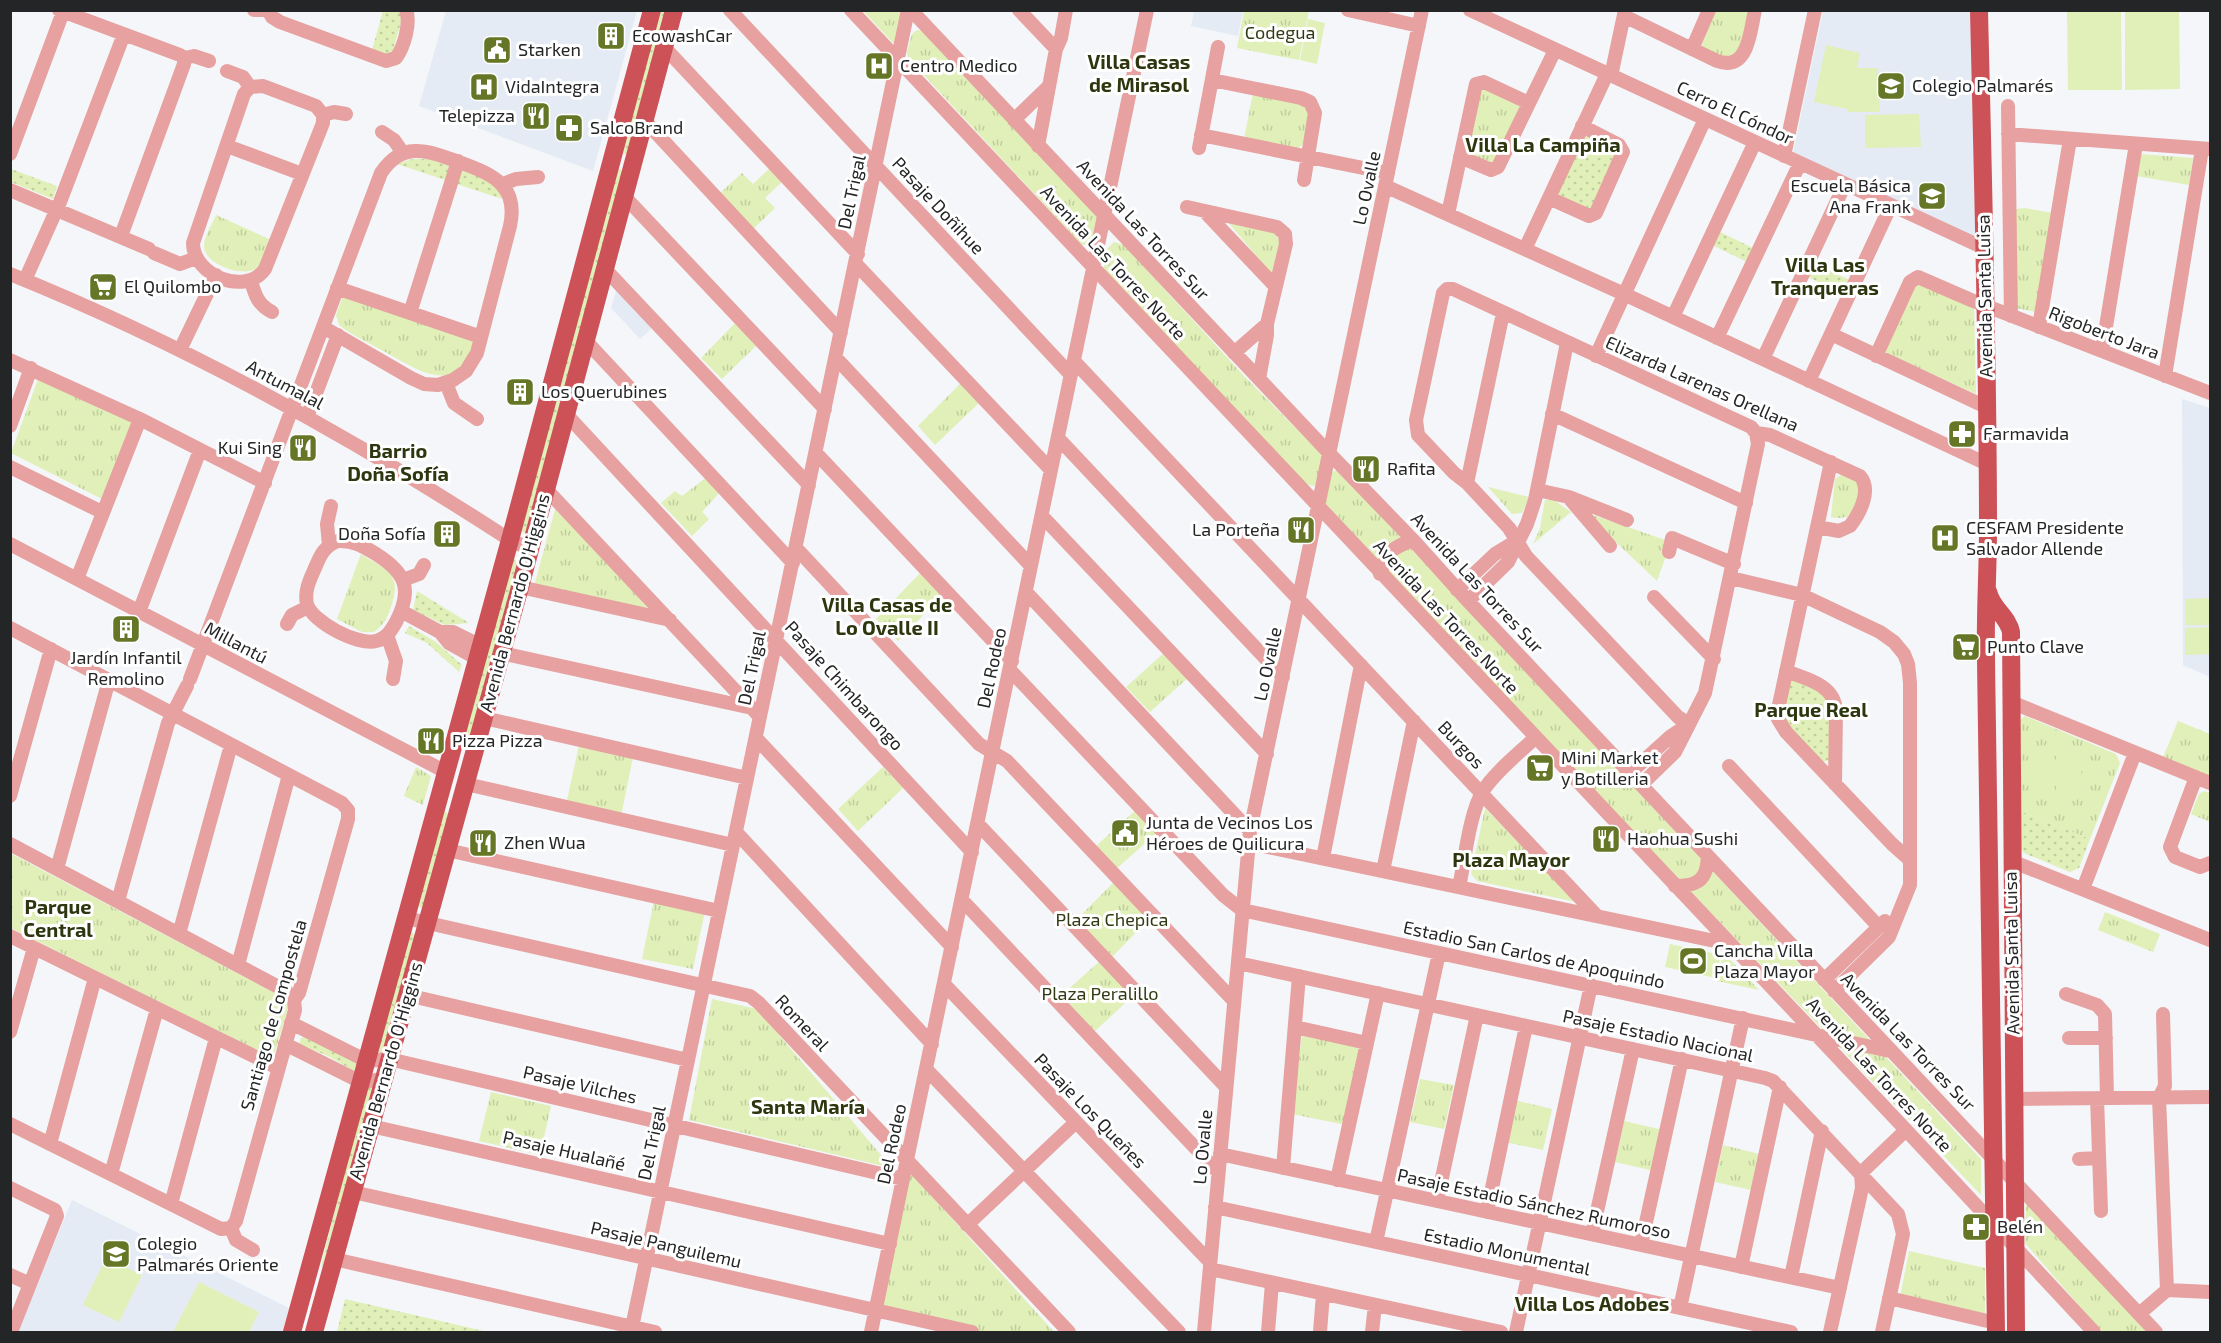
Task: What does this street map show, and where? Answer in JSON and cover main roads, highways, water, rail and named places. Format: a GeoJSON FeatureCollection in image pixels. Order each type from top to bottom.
{"type":"FeatureCollection","features":[{"type":"Feature","properties":{"kind":"main road","name":"Avenida Bernardo O'Higgins"},"geometry":{"type":"LineString","coordinates":[[292,1332],[510,540],[652,10]]}},
{"type":"Feature","properties":{"kind":"main road","name":"Avenida Bernardo O'Higgins"},"geometry":{"type":"LineString","coordinates":[[314,1332],[520,587],[674,10]]}},
{"type":"Feature","properties":{"kind":"main road","name":"Avenida Santa Luisa"},"geometry":{"type":"LineString","coordinates":[[1979,10],[1985,305],[1986,643],[1996,1328]]}},
{"type":"Feature","properties":{"kind":"main road"},"geometry":{"type":"LineString","coordinates":[[646,33],[655,32],[665,43]]}},
{"type":"Feature","properties":{"kind":"main road"},"geometry":{"type":"LineString","coordinates":[[614,153],[624,158],[635,158]]}},
{"type":"Feature","properties":{"kind":"main road","name":"Avenida Santa Luisa"},"geometry":{"type":"LineString","coordinates":[[1987,581],[1990,599],[2010,626],[2011,640],[2016,1332]]}},
{"type":"Feature","properties":{"kind":"main road"},"geometry":{"type":"LineString","coordinates":[[1986,643],[1997,635],[2011,640]]}},
{"type":"Feature","properties":{"kind":"main road"},"geometry":{"type":"LineString","coordinates":[[455,739],[466,740],[476,746]]}},
{"type":"Feature","properties":{"kind":"main road"},"geometry":{"type":"LineString","coordinates":[[439,797],[445,806],[457,814]]}},
{"type":"Feature","properties":{"kind":"main road"},"geometry":{"type":"LineString","coordinates":[[1989,910],[1993,917],[1999,919],[2008,917],[2012,909]]}},
{"type":"Feature","properties":{"kind":"main road"},"geometry":{"type":"LineString","coordinates":[[314,1251],[318,1265],[332,1267]]}},
{"type":"Feature","properties":{"kind":"place","name":"EcowashCar"},"geometry":{"type":"Point","coordinates":[611,36]}},
{"type":"Feature","properties":{"kind":"place","name":"Starken"},"geometry":{"type":"Point","coordinates":[497,50]}},
{"type":"Feature","properties":{"kind":"place","name":"Centro Medico"},"geometry":{"type":"Point","coordinates":[879,66]}},
{"type":"Feature","properties":{"kind":"place","name":"Colegio Palmarés"},"geometry":{"type":"Point","coordinates":[1891,86]}},
{"type":"Feature","properties":{"kind":"place","name":"VidaIntegra"},"geometry":{"type":"Point","coordinates":[484,87]}},
{"type":"Feature","properties":{"kind":"place","name":"Telepizza"},"geometry":{"type":"Point","coordinates":[536,116]}},
{"type":"Feature","properties":{"kind":"place","name":"SalcoBrand"},"geometry":{"type":"Point","coordinates":[569,128]}},
{"type":"Feature","properties":{"kind":"place","name":"Escuela Básica Ana Frank"},"geometry":{"type":"Point","coordinates":[1932,196]}},
{"type":"Feature","properties":{"kind":"place","name":"El Quilombo"},"geometry":{"type":"Point","coordinates":[103,287]}},
{"type":"Feature","properties":{"kind":"place","name":"Los Querubines"},"geometry":{"type":"Point","coordinates":[520,392]}},
{"type":"Feature","properties":{"kind":"place","name":"Farmavida"},"geometry":{"type":"Point","coordinates":[1962,434]}},
{"type":"Feature","properties":{"kind":"place","name":"Kui Sing"},"geometry":{"type":"Point","coordinates":[303,448]}},
{"type":"Feature","properties":{"kind":"place","name":"Rafita"},"geometry":{"type":"Point","coordinates":[1366,469]}},
{"type":"Feature","properties":{"kind":"place","name":"La Porteña"},"geometry":{"type":"Point","coordinates":[1301,530]}},
{"type":"Feature","properties":{"kind":"place","name":"Doña Sofía"},"geometry":{"type":"Point","coordinates":[447,534]}},
{"type":"Feature","properties":{"kind":"place","name":"CESFAM Presidente Salvador Allende"},"geometry":{"type":"Point","coordinates":[1945,538]}},
{"type":"Feature","properties":{"kind":"place","name":"Jardín Infantil Remolino"},"geometry":{"type":"Point","coordinates":[126,629]}},
{"type":"Feature","properties":{"kind":"place","name":"Punto Clave"},"geometry":{"type":"Point","coordinates":[1966,647]}},
{"type":"Feature","properties":{"kind":"place","name":"Pizza Pizza"},"geometry":{"type":"Point","coordinates":[431,741]}},
{"type":"Feature","properties":{"kind":"place","name":"Mini Market y Botilleria"},"geometry":{"type":"Point","coordinates":[1540,768]}},
{"type":"Feature","properties":{"kind":"place","name":"Junta de Vecinos Los Héroes de Quilicura"},"geometry":{"type":"Point","coordinates":[1125,833]}},
{"type":"Feature","properties":{"kind":"place","name":"Haohua Sushi"},"geometry":{"type":"Point","coordinates":[1606,839]}},
{"type":"Feature","properties":{"kind":"place","name":"Zhen Wua"},"geometry":{"type":"Point","coordinates":[483,843]}},
{"type":"Feature","properties":{"kind":"place","name":"Cancha Villa Plaza Mayor"},"geometry":{"type":"Point","coordinates":[1693,961]}},
{"type":"Feature","properties":{"kind":"place","name":"Belén"},"geometry":{"type":"Point","coordinates":[1976,1227]}},
{"type":"Feature","properties":{"kind":"place","name":"Colegio Palmarés Oriente"},"geometry":{"type":"Point","coordinates":[116,1254]}},
{"type":"Feature","properties":{"kind":"district","name":"Villa Casas de Mirasol"},"geometry":{"type":"Point","coordinates":[1139,74]}},
{"type":"Feature","properties":{"kind":"district","name":"Villa La Campiña"},"geometry":{"type":"Point","coordinates":[1543,145]}},
{"type":"Feature","properties":{"kind":"district","name":"Villa Las Tranqueras"},"geometry":{"type":"Point","coordinates":[1825,276]}},
{"type":"Feature","properties":{"kind":"district","name":"Barrio Doña Sofía"},"geometry":{"type":"Point","coordinates":[398,462]}},
{"type":"Feature","properties":{"kind":"district","name":"Villa Casas de Lo Ovalle II"},"geometry":{"type":"Point","coordinates":[887,616]}},
{"type":"Feature","properties":{"kind":"district","name":"Parque Real"},"geometry":{"type":"Point","coordinates":[1811,710]}},
{"type":"Feature","properties":{"kind":"district","name":"Plaza Mayor"},"geometry":{"type":"Point","coordinates":[1511,860]}},
{"type":"Feature","properties":{"kind":"district","name":"Parque Central"},"geometry":{"type":"Point","coordinates":[58,918]}},
{"type":"Feature","properties":{"kind":"district","name":"Santa María"},"geometry":{"type":"Point","coordinates":[808,1107]}},
{"type":"Feature","properties":{"kind":"district","name":"Villa Los Adobes"},"geometry":{"type":"Point","coordinates":[1592,1304]}},
{"type":"Feature","properties":{"kind":"park label","name":"Codegua"},"geometry":{"type":"Point","coordinates":[1280,33]}},
{"type":"Feature","properties":{"kind":"park label","name":"Plaza Chepica"},"geometry":{"type":"Point","coordinates":[1112,920]}},
{"type":"Feature","properties":{"kind":"park label","name":"Plaza Peralillo"},"geometry":{"type":"Point","coordinates":[1100,994]}}]}
